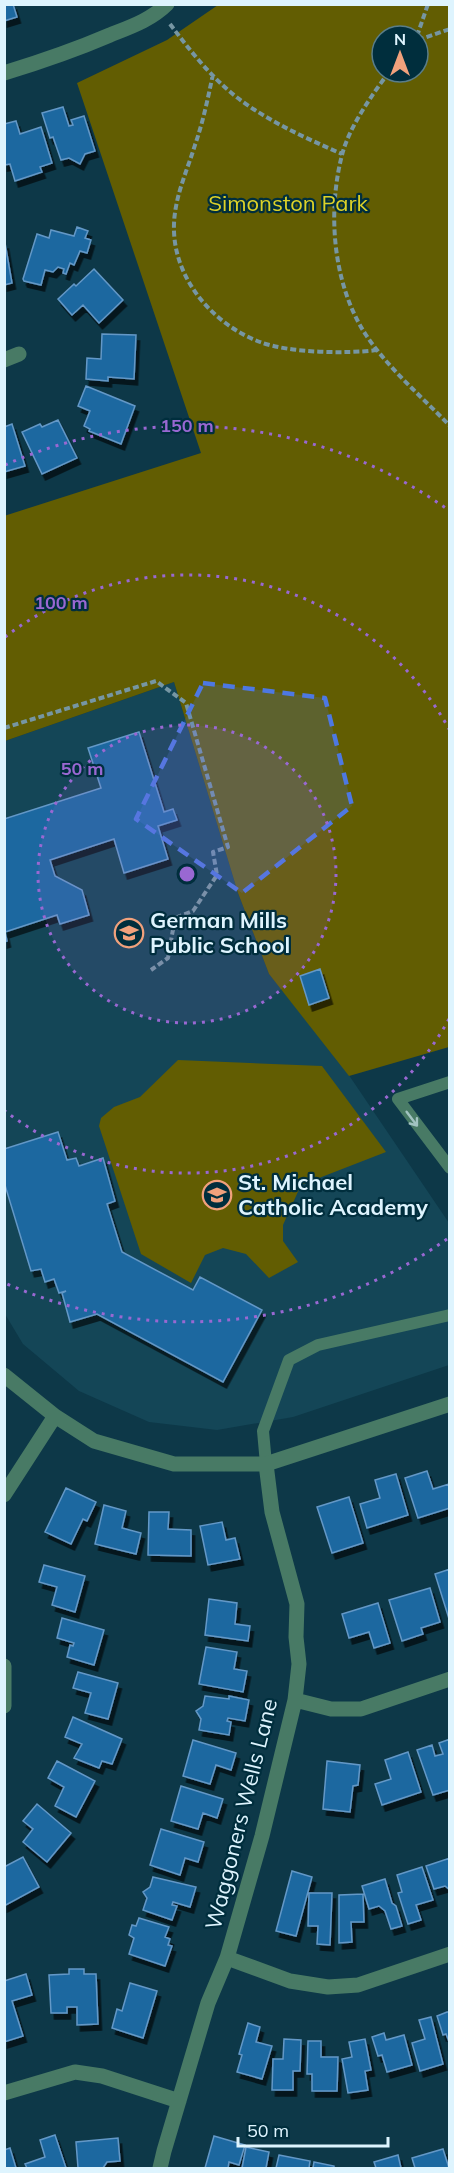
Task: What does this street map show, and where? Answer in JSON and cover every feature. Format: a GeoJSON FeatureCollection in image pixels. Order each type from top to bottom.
{"type":"FeatureCollection","features":[{"type":"Feature","properties":{"kind":"street"},"geometry":{"type":"LineString","coordinates":[[4,73],[137,25],[164,8]]}},
{"type":"Feature","properties":{"kind":"street"},"geometry":{"type":"LineString","coordinates":[[4,360],[20,354]]}},
{"type":"Feature","properties":{"kind":"street"},"geometry":{"type":"LineString","coordinates":[[4,1375],[55,1416],[94,1441],[174,1464],[266,1464],[450,1404]]}},
{"type":"Feature","properties":{"kind":"street"},"geometry":{"type":"LineString","coordinates":[[4,1495],[55,1416]]}},
{"type":"Feature","properties":{"kind":"street","name":"Waggoners Wells Lane"},"geometry":{"type":"LineString","coordinates":[[160,2169],[208,2003],[227,1958],[262,1836],[295,1700],[299,1664],[296,1637],[297,1604],[272,1512],[266,1464]]}},
{"type":"Feature","properties":{"kind":"street"},"geometry":{"type":"LineString","coordinates":[[4,1666],[4,1706]]}},
{"type":"Feature","properties":{"kind":"street"},"geometry":{"type":"LineString","coordinates":[[295,1700],[331,1709],[360,1710],[450,1679]]}},
{"type":"Feature","properties":{"kind":"street"},"geometry":{"type":"LineString","coordinates":[[227,1958],[290,1980],[328,1987],[358,1985],[450,1954]]}},
{"type":"Feature","properties":{"kind":"street"},"geometry":{"type":"LineString","coordinates":[[4,2093],[75,2072],[102,2076],[179,2101]]}},
{"type":"Feature","properties":{"kind":"lane"},"geometry":{"type":"LineString","coordinates":[[450,1082],[398,1099],[450,1168]]}},
{"type":"Feature","properties":{"kind":"lane"},"geometry":{"type":"LineString","coordinates":[[266,1464],[263,1431],[289,1360],[318,1346],[450,1315]]}},
{"type":"Feature","properties":{"kind":"path"},"geometry":{"type":"LineString","coordinates":[[422,24],[429,4]]}},
{"type":"Feature","properties":{"kind":"path"},"geometry":{"type":"LineString","coordinates":[[164,8],[186,45],[242,101],[304,137],[342,154]]}},
{"type":"Feature","properties":{"kind":"path"},"geometry":{"type":"LineString","coordinates":[[430,34],[450,28]]}},
{"type":"Feature","properties":{"kind":"path"},"geometry":{"type":"LineString","coordinates":[[213,74],[205,113],[182,185],[174,221],[175,246],[189,284],[207,307],[226,323],[261,342],[324,351],[377,350]]}},
{"type":"Feature","properties":{"kind":"path"},"geometry":{"type":"LineString","coordinates":[[380,84],[356,123],[342,154],[336,192],[334,230],[340,275],[354,313],[377,350],[450,426]]}},
{"type":"Feature","properties":{"kind":"path"},"geometry":{"type":"LineString","coordinates":[[4,728],[156,681],[186,703],[228,847],[213,852],[217,875],[193,911],[175,918],[168,958],[151,970]]}},
{"type":"Feature","properties":{"kind":"highlighted area"},"geometry":{"type":"Polygon","coordinates":[[[203,683],[325,698],[352,806],[242,893],[136,819],[203,683]]]}},
{"type":"Feature","properties":{"kind":"shaded area","name":"St. Michael Catholic Academy"},"geometry":{"type":"Polygon","coordinates":[[[174,682],[238,893],[269,974],[340,1062],[449,1223],[449,1365],[293,1417],[217,1430],[149,1422],[79,1391],[23,1344],[5,1314],[5,741],[174,682]]]}},
{"type":"Feature","properties":{"kind":"green space","name":"Simonston Park"},"geometry":{"type":"Polygon","coordinates":[[[218,5],[449,5],[449,1047],[349,1076],[269,974],[238,893],[174,682],[5,741],[4,516],[201,453],[77,83],[167,40],[218,5]]]}},
{"type":"Feature","properties":{"kind":"green space"},"geometry":{"type":"Polygon","coordinates":[[[178,1060],[322,1066],[386,1152],[301,1185],[283,1225],[283,1241],[298,1262],[269,1278],[246,1254],[223,1248],[205,1255],[191,1283],[141,1254],[99,1126],[101,1118],[114,1107],[140,1097],[178,1060]]]}},
{"type":"Feature","properties":{"kind":"building"},"geometry":{"type":"Polygon","coordinates":[[[4,4],[13,4],[17,17],[4,21],[4,4]]]}},
{"type":"Feature","properties":{"kind":"building"},"geometry":{"type":"Polygon","coordinates":[[[63,107],[69,126],[73,125],[71,120],[84,116],[95,151],[85,154],[80,164],[69,158],[61,160],[53,137],[50,138],[42,113],[63,107]]]}},
{"type":"Feature","properties":{"kind":"building"},"geometry":{"type":"Polygon","coordinates":[[[16,121],[20,134],[41,127],[52,163],[40,167],[42,172],[15,181],[10,164],[4,165],[4,124],[16,121]]]}},
{"type":"Feature","properties":{"kind":"building"},"geometry":{"type":"Polygon","coordinates":[[[77,227],[88,231],[85,238],[91,240],[87,253],[80,251],[74,265],[70,263],[66,274],[63,273],[64,269],[58,267],[53,272],[45,270],[41,285],[24,281],[37,234],[49,238],[51,230],[74,236],[77,227]]]}},
{"type":"Feature","properties":{"kind":"building"},"geometry":{"type":"Polygon","coordinates":[[[4,243],[12,283],[4,285],[4,243]]]}},
{"type":"Feature","properties":{"kind":"building"},"geometry":{"type":"Polygon","coordinates":[[[94,269],[123,300],[99,323],[83,305],[72,315],[58,299],[94,269]]]}},
{"type":"Feature","properties":{"kind":"building"},"geometry":{"type":"Polygon","coordinates":[[[102,334],[136,335],[134,379],[108,377],[108,381],[86,379],[87,358],[101,359],[102,334]]]}},
{"type":"Feature","properties":{"kind":"building"},"geometry":{"type":"Polygon","coordinates":[[[86,386],[135,406],[121,444],[89,431],[90,429],[84,426],[90,411],[78,406],[86,386]]]}},
{"type":"Feature","properties":{"kind":"building"},"geometry":{"type":"Polygon","coordinates":[[[58,420],[77,458],[42,474],[22,432],[40,424],[42,427],[58,420]]]}},
{"type":"Feature","properties":{"kind":"building"},"geometry":{"type":"Polygon","coordinates":[[[12,424],[25,466],[4,472],[4,427],[12,424]]]}},
{"type":"Feature","properties":{"kind":"building"},"geometry":{"type":"Polygon","coordinates":[[[139,732],[164,812],[173,809],[177,820],[158,826],[168,859],[124,873],[114,839],[50,860],[55,876],[82,890],[89,915],[60,924],[57,915],[5,932],[7,941],[4,942],[4,819],[101,788],[88,748],[139,732]]]}},
{"type":"Feature","properties":{"kind":"building"},"geometry":{"type":"Polygon","coordinates":[[[320,969],[329,998],[309,1005],[300,976],[320,969]]]}},
{"type":"Feature","properties":{"kind":"building"},"geometry":{"type":"Polygon","coordinates":[[[58,1132],[67,1160],[76,1158],[79,1166],[103,1158],[115,1201],[107,1204],[122,1252],[193,1290],[200,1277],[262,1310],[223,1382],[97,1314],[70,1322],[62,1293],[66,1291],[59,1293],[54,1279],[45,1282],[41,1269],[31,1271],[4,1182],[4,1149],[58,1132]]]}},
{"type":"Feature","properties":{"kind":"building"},"geometry":{"type":"Polygon","coordinates":[[[427,1471],[433,1489],[449,1484],[450,1508],[418,1518],[405,1478],[427,1471]]]}},
{"type":"Feature","properties":{"kind":"building"},"geometry":{"type":"Polygon","coordinates":[[[396,1474],[408,1515],[367,1528],[360,1504],[380,1498],[375,1480],[396,1474]]]}},
{"type":"Feature","properties":{"kind":"building"},"geometry":{"type":"Polygon","coordinates":[[[66,1488],[96,1502],[87,1521],[83,1519],[71,1544],[45,1532],[66,1488]]]}},
{"type":"Feature","properties":{"kind":"building"},"geometry":{"type":"Polygon","coordinates":[[[349,1497],[363,1543],[332,1553],[317,1507],[349,1497]]]}},
{"type":"Feature","properties":{"kind":"building"},"geometry":{"type":"Polygon","coordinates":[[[104,1505],[126,1511],[122,1528],[141,1533],[136,1554],[95,1544],[104,1505]]]}},
{"type":"Feature","properties":{"kind":"building"},"geometry":{"type":"Polygon","coordinates":[[[149,1512],[169,1512],[168,1529],[191,1530],[191,1556],[148,1555],[149,1512]]]}},
{"type":"Feature","properties":{"kind":"building"},"geometry":{"type":"Polygon","coordinates":[[[222,1522],[226,1540],[235,1538],[240,1559],[208,1565],[200,1526],[222,1522]]]}},
{"type":"Feature","properties":{"kind":"building"},"geometry":{"type":"Polygon","coordinates":[[[44,1565],[85,1576],[75,1612],[52,1605],[57,1587],[39,1582],[44,1565]]]}},
{"type":"Feature","properties":{"kind":"building"},"geometry":{"type":"Polygon","coordinates":[[[450,1569],[450,1622],[435,1574],[450,1569]]]}},
{"type":"Feature","properties":{"kind":"building"},"geometry":{"type":"Polygon","coordinates":[[[430,1588],[440,1622],[421,1628],[423,1634],[402,1641],[389,1600],[430,1588]]]}},
{"type":"Feature","properties":{"kind":"building"},"geometry":{"type":"Polygon","coordinates":[[[209,1599],[237,1603],[235,1624],[250,1626],[248,1641],[205,1635],[209,1599]]]}},
{"type":"Feature","properties":{"kind":"building"},"geometry":{"type":"Polygon","coordinates":[[[378,1603],[390,1643],[374,1648],[369,1632],[349,1638],[342,1614],[378,1603]]]}},
{"type":"Feature","properties":{"kind":"building"},"geometry":{"type":"Polygon","coordinates":[[[62,1618],[104,1630],[94,1665],[67,1657],[70,1645],[73,1646],[74,1643],[57,1638],[62,1618]]]}},
{"type":"Feature","properties":{"kind":"building"},"geometry":{"type":"Polygon","coordinates":[[[206,1647],[237,1652],[234,1669],[247,1671],[243,1692],[199,1684],[206,1647]]]}},
{"type":"Feature","properties":{"kind":"building"},"geometry":{"type":"Polygon","coordinates":[[[78,1672],[118,1683],[108,1719],[85,1713],[91,1693],[73,1688],[78,1672]]]}},
{"type":"Feature","properties":{"kind":"building"},"geometry":{"type":"Polygon","coordinates":[[[205,1696],[229,1699],[229,1696],[249,1700],[245,1721],[228,1718],[227,1721],[231,1722],[229,1735],[199,1730],[201,1719],[196,1711],[203,1706],[205,1696]]]}},
{"type":"Feature","properties":{"kind":"building"},"geometry":{"type":"Polygon","coordinates":[[[73,1717],[122,1739],[112,1764],[102,1761],[99,1768],[74,1758],[82,1744],[65,1737],[73,1717]]]}},
{"type":"Feature","properties":{"kind":"building"},"geometry":{"type":"Polygon","coordinates":[[[450,1739],[450,1790],[433,1795],[417,1750],[432,1745],[435,1756],[443,1754],[439,1743],[450,1739]]]}},
{"type":"Feature","properties":{"kind":"building"},"geometry":{"type":"Polygon","coordinates":[[[193,1740],[236,1753],[231,1770],[216,1765],[210,1784],[183,1776],[193,1740]]]}},
{"type":"Feature","properties":{"kind":"building"},"geometry":{"type":"Polygon","coordinates":[[[408,1752],[421,1792],[382,1805],[375,1784],[391,1779],[385,1760],[408,1752]]]}},
{"type":"Feature","properties":{"kind":"building"},"geometry":{"type":"Polygon","coordinates":[[[57,1761],[95,1781],[76,1817],[55,1806],[64,1787],[48,1778],[57,1761]]]}},
{"type":"Feature","properties":{"kind":"building"},"geometry":{"type":"Polygon","coordinates":[[[327,1761],[360,1765],[358,1785],[353,1786],[350,1812],[323,1809],[327,1761]]]}},
{"type":"Feature","properties":{"kind":"building"},"geometry":{"type":"Polygon","coordinates":[[[181,1786],[223,1799],[217,1818],[203,1813],[198,1829],[171,1821],[181,1786]]]}},
{"type":"Feature","properties":{"kind":"building"},"geometry":{"type":"Polygon","coordinates":[[[37,1804],[71,1833],[47,1862],[23,1842],[33,1829],[23,1821],[37,1804]]]}},
{"type":"Feature","properties":{"kind":"building"},"geometry":{"type":"Polygon","coordinates":[[[161,1829],[204,1842],[198,1862],[185,1858],[180,1875],[150,1865],[161,1829]]]}},
{"type":"Feature","properties":{"kind":"building"},"geometry":{"type":"Polygon","coordinates":[[[23,1857],[39,1887],[4,1906],[4,1867],[23,1857]]]}},
{"type":"Feature","properties":{"kind":"building"},"geometry":{"type":"Polygon","coordinates":[[[450,1858],[450,1890],[445,1886],[434,1889],[426,1866],[450,1858]]]}},
{"type":"Feature","properties":{"kind":"building"},"geometry":{"type":"Polygon","coordinates":[[[422,1867],[433,1900],[416,1905],[421,1920],[408,1924],[398,1893],[402,1892],[397,1875],[422,1867]]]}},
{"type":"Feature","properties":{"kind":"building"},"geometry":{"type":"Polygon","coordinates":[[[292,1871],[312,1877],[296,1936],[276,1931],[292,1871]]]}},
{"type":"Feature","properties":{"kind":"building"},"geometry":{"type":"Polygon","coordinates":[[[153,1877],[196,1887],[190,1907],[173,1902],[172,1905],[177,1906],[172,1920],[143,1910],[147,1898],[143,1892],[150,1887],[153,1877]]]}},
{"type":"Feature","properties":{"kind":"building"},"geometry":{"type":"Polygon","coordinates":[[[385,1879],[402,1926],[391,1929],[385,1911],[379,1906],[369,1909],[362,1886],[385,1879]]]}},
{"type":"Feature","properties":{"kind":"building"},"geometry":{"type":"Polygon","coordinates":[[[309,1893],[332,1893],[330,1945],[317,1944],[318,1926],[308,1926],[309,1893]]]}},
{"type":"Feature","properties":{"kind":"building"},"geometry":{"type":"Polygon","coordinates":[[[363,1894],[364,1922],[351,1922],[352,1942],[339,1943],[339,1895],[363,1894]]]}},
{"type":"Feature","properties":{"kind":"building"},"geometry":{"type":"Polygon","coordinates":[[[139,1918],[169,1927],[165,1937],[170,1939],[168,1945],[172,1946],[165,1966],[129,1954],[134,1938],[129,1935],[132,1925],[136,1926],[139,1918]]]}},
{"type":"Feature","properties":{"kind":"building"},"geometry":{"type":"Polygon","coordinates":[[[69,1969],[84,1969],[84,1974],[96,1974],[98,2024],[77,2025],[77,2007],[67,2007],[67,2013],[51,2013],[49,1975],[69,1974],[69,1969]]]}},
{"type":"Feature","properties":{"kind":"building"},"geometry":{"type":"Polygon","coordinates":[[[26,1974],[32,1995],[12,2001],[23,2036],[4,2042],[4,1981],[26,1974]]]}},
{"type":"Feature","properties":{"kind":"building"},"geometry":{"type":"Polygon","coordinates":[[[130,1983],[157,1991],[143,2038],[112,2028],[117,2009],[122,2011],[130,1983]]]}},
{"type":"Feature","properties":{"kind":"building"},"geometry":{"type":"Polygon","coordinates":[[[450,2012],[450,2044],[446,2034],[443,2035],[437,2016],[450,2012]]]}},
{"type":"Feature","properties":{"kind":"building"},"geometry":{"type":"Polygon","coordinates":[[[431,2017],[443,2064],[420,2071],[412,2043],[425,2039],[419,2020],[431,2017]]]}},
{"type":"Feature","properties":{"kind":"building"},"geometry":{"type":"Polygon","coordinates":[[[248,2023],[260,2027],[256,2042],[272,2046],[262,2079],[237,2072],[242,2055],[239,2054],[248,2023]]]}},
{"type":"Feature","properties":{"kind":"building"},"geometry":{"type":"Polygon","coordinates":[[[384,2033],[386,2040],[404,2035],[412,2065],[387,2072],[382,2055],[378,2056],[372,2037],[384,2033]]]}},
{"type":"Feature","properties":{"kind":"building"},"geometry":{"type":"Polygon","coordinates":[[[284,2039],[301,2040],[300,2071],[293,2071],[293,2090],[272,2090],[273,2059],[283,2059],[284,2039]]]}},
{"type":"Feature","properties":{"kind":"building"},"geometry":{"type":"Polygon","coordinates":[[[365,2039],[371,2070],[365,2071],[368,2090],[348,2093],[342,2059],[352,2057],[349,2042],[365,2039]]]}},
{"type":"Feature","properties":{"kind":"building"},"geometry":{"type":"Polygon","coordinates":[[[308,2041],[321,2041],[321,2057],[338,2057],[337,2091],[312,2091],[312,2074],[307,2074],[308,2041]]]}},
{"type":"Feature","properties":{"kind":"building"},"geometry":{"type":"Polygon","coordinates":[[[55,2135],[66,2168],[27,2168],[25,2164],[45,2157],[40,2140],[55,2135]]]}},
{"type":"Feature","properties":{"kind":"building"},"geometry":{"type":"Polygon","coordinates":[[[214,2136],[245,2145],[239,2165],[229,2162],[228,2168],[205,2168],[214,2136]]]}},
{"type":"Feature","properties":{"kind":"building"},"geometry":{"type":"Polygon","coordinates":[[[118,2138],[120,2161],[107,2162],[103,2168],[78,2168],[76,2142],[118,2138]]]}},
{"type":"Feature","properties":{"kind":"building"},"geometry":{"type":"Polygon","coordinates":[[[246,2147],[269,2152],[266,2168],[242,2168],[246,2147]]]}},
{"type":"Feature","properties":{"kind":"building"},"geometry":{"type":"Polygon","coordinates":[[[10,2148],[16,2168],[4,2168],[4,2150],[10,2148]]]}},
{"type":"Feature","properties":{"kind":"building"},"geometry":{"type":"Polygon","coordinates":[[[443,2149],[449,2168],[415,2168],[412,2158],[443,2149]]]}},
{"type":"Feature","properties":{"kind":"building"},"geometry":{"type":"Polygon","coordinates":[[[279,2155],[310,2161],[309,2168],[276,2168],[279,2155]]]}},
{"type":"Feature","properties":{"kind":"building"},"geometry":{"type":"Polygon","coordinates":[[[398,2155],[401,2168],[376,2168],[374,2162],[398,2155]]]}},
{"type":"Feature","properties":{"kind":"building"},"geometry":{"type":"Polygon","coordinates":[[[314,2162],[334,2166],[334,2168],[313,2168],[314,2162]]]}},
{"type":"Feature","properties":{"kind":"place","name":"German Mills Public School"},"geometry":{"type":"Point","coordinates":[129,933]}},
{"type":"Feature","properties":{"kind":"place","name":"St. Michael Catholic Academy"},"geometry":{"type":"Point","coordinates":[217,1195]}}]}
